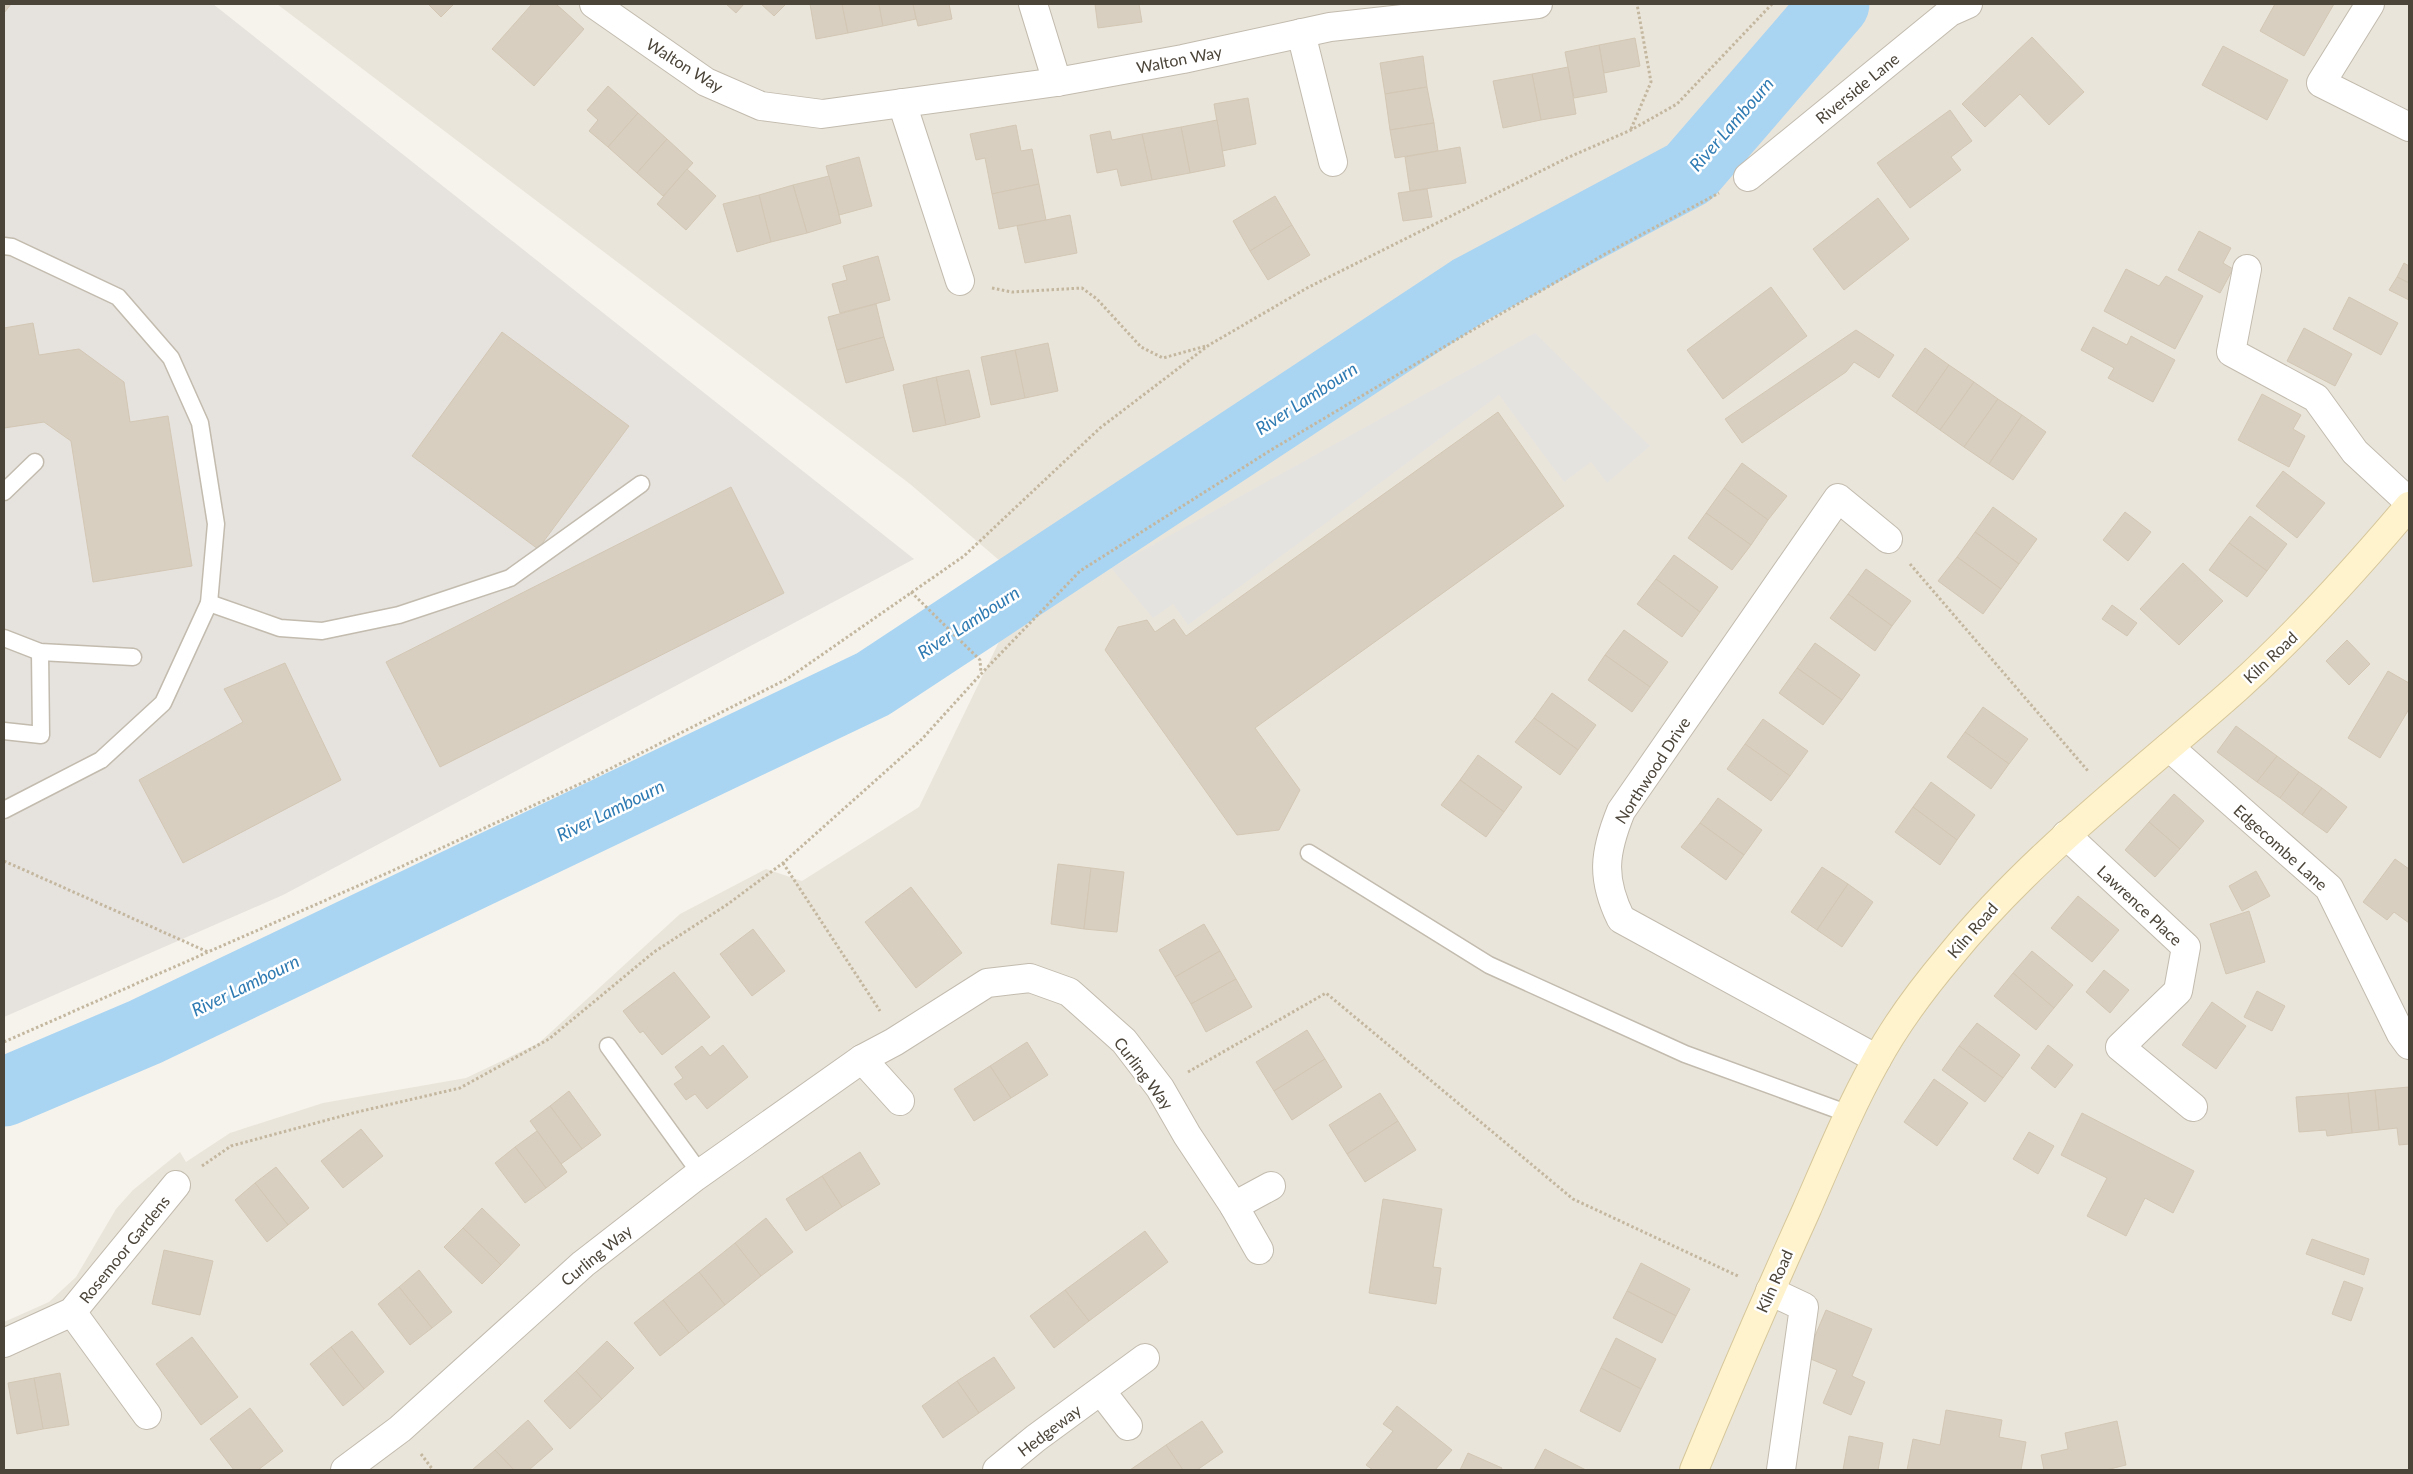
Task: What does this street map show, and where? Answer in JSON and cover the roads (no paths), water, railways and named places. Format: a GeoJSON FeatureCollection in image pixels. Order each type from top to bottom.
{"type":"FeatureCollection","features":[{"type":"Feature","properties":{"kind":"street","name":"Walton Way"},"geometry":{"type":"LineString","coordinates":[[594,4],[706,82],[760,106],[822,114],[1057,82],[1184,59],[1301,33],[1372,22],[1415,11],[1538,4]]}},
{"type":"Feature","properties":{"kind":"street"},"geometry":{"type":"LineString","coordinates":[[1033,4],[1057,82]]}},
{"type":"Feature","properties":{"kind":"street","name":"Riverside Lane"},"geometry":{"type":"LineString","coordinates":[[1748,177],[1950,12],[1968,4]]}},
{"type":"Feature","properties":{"kind":"street"},"geometry":{"type":"LineString","coordinates":[[2370,4],[2321,83],[2409,127]]}},
{"type":"Feature","properties":{"kind":"street"},"geometry":{"type":"LineString","coordinates":[[1301,33],[1333,162]]}},
{"type":"Feature","properties":{"kind":"street"},"geometry":{"type":"LineString","coordinates":[[902,103],[960,281]]}},
{"type":"Feature","properties":{"kind":"street"},"geometry":{"type":"LineString","coordinates":[[2248,269],[2230,352],[2316,398],[2355,452],[2409,502]]}},
{"type":"Feature","properties":{"kind":"street","name":"Northwood Drive"},"geometry":{"type":"LineString","coordinates":[[1877,1059],[1621,919],[1606,881],[1606,858],[1612,833],[1621,811],[1838,498],[1888,539]]}},
{"type":"Feature","properties":{"kind":"street","name":"Kiln Road"},"geometry":{"type":"LineString","coordinates":[[1694,1470],[1770,1291],[1849,1114],[1877,1059],[1949,956],[1993,905],[2066,835],[2263,664],[2329,600],[2409,506]]}},
{"type":"Feature","properties":{"kind":"street","name":"Edgecombe Lane"},"geometry":{"type":"LineString","coordinates":[[2169,747],[2329,888],[2401,1034],[2409,1045]]}},
{"type":"Feature","properties":{"kind":"street","name":"Lawrence Place"},"geometry":{"type":"LineString","coordinates":[[2066,835],[2186,947],[2178,991],[2120,1047],[2193,1107]]}},
{"type":"Feature","properties":{"kind":"street","name":"Curling Way"},"geometry":{"type":"LineString","coordinates":[[345,1470],[400,1429],[583,1264],[700,1174],[862,1059],[894,1042],[987,983],[1030,978],[1069,992],[1124,1041],[1160,1088],[1186,1135],[1234,1206],[1259,1250]]}},
{"type":"Feature","properties":{"kind":"street"},"geometry":{"type":"LineString","coordinates":[[862,1059],[900,1100]]}},
{"type":"Feature","properties":{"kind":"street","name":"Rosemoor Gardens"},"geometry":{"type":"LineString","coordinates":[[4,1343],[72,1312],[176,1186]]}},
{"type":"Feature","properties":{"kind":"street"},"geometry":{"type":"LineString","coordinates":[[1234,1206],[1271,1186]]}},
{"type":"Feature","properties":{"kind":"street"},"geometry":{"type":"LineString","coordinates":[[1770,1291],[1804,1307],[1781,1470]]}},
{"type":"Feature","properties":{"kind":"street","name":"Rosemoor Gardens"},"geometry":{"type":"LineString","coordinates":[[72,1312],[148,1415]]}},
{"type":"Feature","properties":{"kind":"street","name":"Hedgeway"},"geometry":{"type":"LineString","coordinates":[[997,1470],[1036,1438],[1145,1358]]}},
{"type":"Feature","properties":{"kind":"street"},"geometry":{"type":"LineString","coordinates":[[1101,1391],[1128,1426]]}},
{"type":"Feature","properties":{"kind":"lane"},"geometry":{"type":"LineString","coordinates":[[4,246],[12,247],[118,297],[171,358],[200,423],[216,524],[209,603],[163,703],[101,760],[4,810]]}},
{"type":"Feature","properties":{"kind":"lane"},"geometry":{"type":"LineString","coordinates":[[4,492],[35,462]]}},
{"type":"Feature","properties":{"kind":"lane"},"geometry":{"type":"LineString","coordinates":[[209,603],[280,628],[322,632],[399,615],[510,578],[641,484]]}},
{"type":"Feature","properties":{"kind":"lane"},"geometry":{"type":"LineString","coordinates":[[4,638],[40,652],[133,656]]}},
{"type":"Feature","properties":{"kind":"lane"},"geometry":{"type":"LineString","coordinates":[[4,731],[41,735],[40,652]]}},
{"type":"Feature","properties":{"kind":"lane"},"geometry":{"type":"LineString","coordinates":[[1309,853],[1489,965],[1685,1054],[1849,1114]]}},
{"type":"Feature","properties":{"kind":"lane"},"geometry":{"type":"LineString","coordinates":[[608,1046],[700,1174]]}},
{"type":"Feature","properties":{"kind":"waterway","name":"River Lambourn"},"geometry":{"type":"LineString","coordinates":[[4,1092],[145,1032],[873,684],[1470,290],[1689,173],[1835,4]]}}]}
